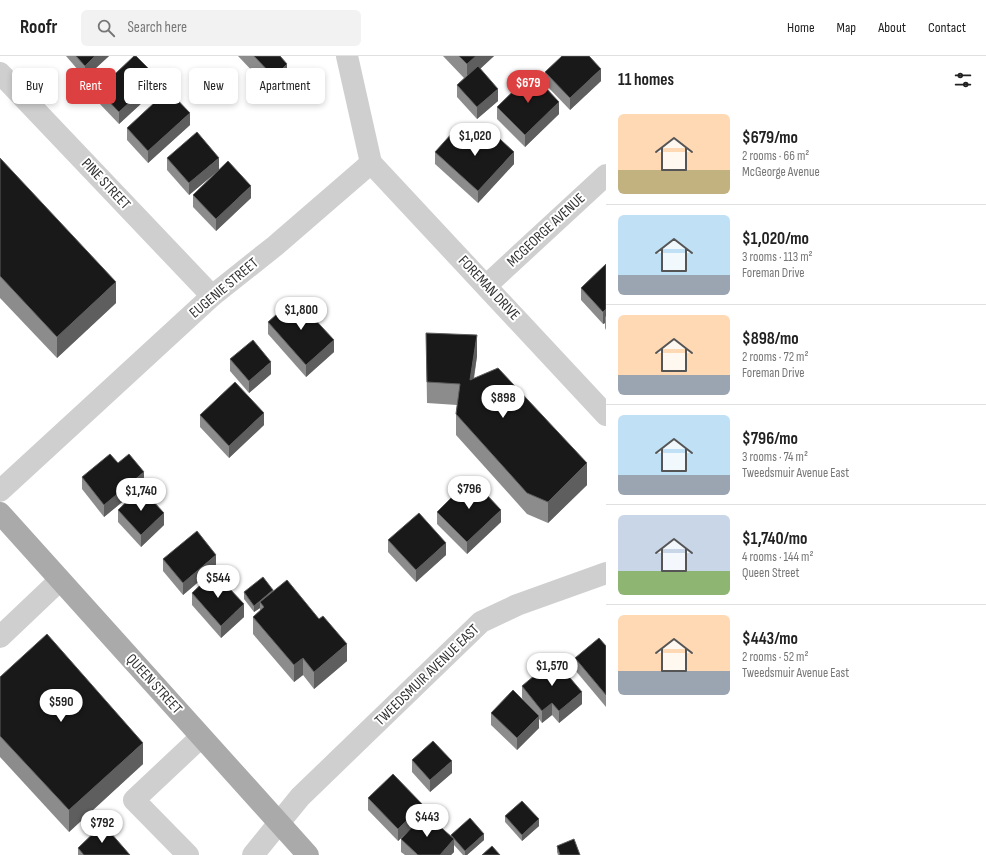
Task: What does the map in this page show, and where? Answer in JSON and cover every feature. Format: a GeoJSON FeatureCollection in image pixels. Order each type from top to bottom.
{"type":"FeatureCollection","features":[{"type":"Feature","properties":{"kind":"main road","name":"QUEEN STREET"},"geometry":{"type":"LineString","coordinates":[[0,513],[201,737],[256,795],[308,855]]}},
{"type":"Feature","properties":{"kind":"street"},"geometry":{"type":"LineString","coordinates":[[347,56],[371,163]]}},
{"type":"Feature","properties":{"kind":"street","name":"PINE STREET"},"geometry":{"type":"LineString","coordinates":[[0,73],[212,296]]}},
{"type":"Feature","properties":{"kind":"street","name":"FOREMAN DRIVE"},"geometry":{"type":"LineString","coordinates":[[371,163],[487,285],[606,415]]}},
{"type":"Feature","properties":{"kind":"street","name":"EUGENIE STREET"},"geometry":{"type":"LineString","coordinates":[[0,491],[212,296],[275,246],[371,163]]}},
{"type":"Feature","properties":{"kind":"street","name":"MCGEORGE AVENUE"},"geometry":{"type":"LineString","coordinates":[[487,285],[606,175]]}},
{"type":"Feature","properties":{"kind":"street","name":"TWEEDSMUIR AVENUE EAST"},"geometry":{"type":"LineString","coordinates":[[253,855],[280,824],[300,797],[481,622],[517,605],[606,573]]}},
{"type":"Feature","properties":{"kind":"street"},"geometry":{"type":"LineString","coordinates":[[0,637],[60,580]]}},
{"type":"Feature","properties":{"kind":"street"},"geometry":{"type":"LineString","coordinates":[[188,855],[134,800],[201,737]]}},
{"type":"Feature","properties":{"kind":"building"},"geometry":{"type":"Polygon","coordinates":[[[76,56],[95,56],[85,66],[76,56]]]}},
{"type":"Feature","properties":{"kind":"building"},"geometry":{"type":"Polygon","coordinates":[[[134,56],[136,56],[148,68],[124,68],[124,104],[128,104],[119,112],[111,104],[116,104],[116,73],[134,56]]]}},
{"type":"Feature","properties":{"kind":"building"},"geometry":{"type":"Polygon","coordinates":[[[254,56],[280,56],[287,64],[283,68],[265,68],[254,56]]]}},
{"type":"Feature","properties":{"kind":"building"},"geometry":{"type":"Polygon","coordinates":[[[459,56],[476,56],[467,64],[459,56]]]}},
{"type":"Feature","properties":{"kind":"building"},"geometry":{"type":"Polygon","coordinates":[[[562,56],[589,56],[601,69],[570,98],[545,72],[562,56]]]}},
{"type":"Feature","properties":{"kind":"building"},"geometry":{"type":"Polygon","coordinates":[[[478,66],[498,89],[477,107],[457,85],[478,66]]]}},
{"type":"Feature","properties":{"kind":"building"},"geometry":{"type":"Polygon","coordinates":[[[532,73],[559,102],[525,135],[497,107],[532,73]]]}},
{"type":"Feature","properties":{"kind":"building"},"geometry":{"type":"Polygon","coordinates":[[[153,104],[181,104],[190,113],[148,151],[127,128],[153,104]]]}},
{"type":"Feature","properties":{"kind":"building"},"geometry":{"type":"Polygon","coordinates":[[[489,129],[514,152],[478,191],[435,152],[453,132],[470,149],[489,129]]]}},
{"type":"Feature","properties":{"kind":"building"},"geometry":{"type":"Polygon","coordinates":[[[197,132],[219,158],[189,183],[167,158],[197,132]]]}},
{"type":"Feature","properties":{"kind":"building"},"geometry":{"type":"Polygon","coordinates":[[[0,158],[116,282],[57,337],[0,276],[0,158]]]}},
{"type":"Feature","properties":{"kind":"building"},"geometry":{"type":"Polygon","coordinates":[[[228,161],[251,186],[216,219],[193,195],[228,161]]]}},
{"type":"Feature","properties":{"kind":"building"},"geometry":{"type":"Polygon","coordinates":[[[606,264],[606,309],[603,312],[581,288],[606,264]]]}},
{"type":"Feature","properties":{"kind":"building"},"geometry":{"type":"Polygon","coordinates":[[[295,298],[334,340],[306,365],[268,322],[295,298]]]}},
{"type":"Feature","properties":{"kind":"building"},"geometry":{"type":"Polygon","coordinates":[[[426,333],[477,335],[470,380],[498,368],[587,463],[548,502],[527,493],[456,414],[460,384],[427,382],[426,333]]]}},
{"type":"Feature","properties":{"kind":"building"},"geometry":{"type":"Polygon","coordinates":[[[253,340],[271,362],[249,381],[230,359],[253,340]]]}},
{"type":"Feature","properties":{"kind":"building"},"geometry":{"type":"Polygon","coordinates":[[[235,382],[264,413],[229,446],[200,415],[235,382]]]}},
{"type":"Feature","properties":{"kind":"building"},"geometry":{"type":"Polygon","coordinates":[[[110,454],[118,463],[129,454],[144,472],[104,505],[82,477],[110,454]]]}},
{"type":"Feature","properties":{"kind":"building"},"geometry":{"type":"Polygon","coordinates":[[[471,478],[501,510],[467,542],[437,512],[471,478]]]}},
{"type":"Feature","properties":{"kind":"building"},"geometry":{"type":"Polygon","coordinates":[[[141,488],[164,513],[141,535],[118,510],[141,488]]]}},
{"type":"Feature","properties":{"kind":"building"},"geometry":{"type":"Polygon","coordinates":[[[419,513],[446,543],[416,570],[388,540],[419,513]]]}},
{"type":"Feature","properties":{"kind":"building"},"geometry":{"type":"Polygon","coordinates":[[[197,531],[216,555],[183,583],[163,559],[197,531]]]}},
{"type":"Feature","properties":{"kind":"building"},"geometry":{"type":"Polygon","coordinates":[[[214,572],[244,604],[221,626],[192,593],[214,572]]]}},
{"type":"Feature","properties":{"kind":"building"},"geometry":{"type":"Polygon","coordinates":[[[263,577],[273,590],[254,606],[244,592],[263,577]]]}},
{"type":"Feature","properties":{"kind":"building"},"geometry":{"type":"Polygon","coordinates":[[[287,580],[319,619],[323,616],[347,644],[314,672],[303,658],[294,665],[253,617],[264,607],[260,602],[287,580]]]}},
{"type":"Feature","properties":{"kind":"building"},"geometry":{"type":"Polygon","coordinates":[[[47,634],[143,743],[69,810],[0,736],[0,677],[47,634]]]}},
{"type":"Feature","properties":{"kind":"building"},"geometry":{"type":"Polygon","coordinates":[[[599,638],[606,646],[606,695],[575,658],[599,638]]]}},
{"type":"Feature","properties":{"kind":"building"},"geometry":{"type":"Polygon","coordinates":[[[554,659],[582,692],[559,711],[552,703],[542,711],[522,686],[554,659]]]}},
{"type":"Feature","properties":{"kind":"building"},"geometry":{"type":"Polygon","coordinates":[[[513,690],[539,716],[517,738],[491,713],[513,690]]]}},
{"type":"Feature","properties":{"kind":"building"},"geometry":{"type":"Polygon","coordinates":[[[433,741],[452,761],[430,780],[412,760],[433,741]]]}},
{"type":"Feature","properties":{"kind":"building"},"geometry":{"type":"Polygon","coordinates":[[[393,774],[423,805],[398,829],[368,798],[393,774]]]}},
{"type":"Feature","properties":{"kind":"building"},"geometry":{"type":"Polygon","coordinates":[[[522,801],[539,819],[522,835],[505,816],[522,801]]]}},
{"type":"Feature","properties":{"kind":"building"},"geometry":{"type":"Polygon","coordinates":[[[425,813],[454,839],[440,855],[418,855],[401,839],[425,813]]]}},
{"type":"Feature","properties":{"kind":"building"},"geometry":{"type":"Polygon","coordinates":[[[470,818],[484,834],[465,851],[451,835],[470,818]]]}},
{"type":"Feature","properties":{"kind":"building"},"geometry":{"type":"Polygon","coordinates":[[[103,824],[130,855],[84,855],[78,848],[103,824]]]}},
{"type":"Feature","properties":{"kind":"building"},"geometry":{"type":"Polygon","coordinates":[[[574,839],[580,855],[560,855],[557,846],[574,839]]]}},
{"type":"Feature","properties":{"kind":"building"},"geometry":{"type":"Polygon","coordinates":[[[492,846],[500,855],[482,855],[492,846]]]}}]}
